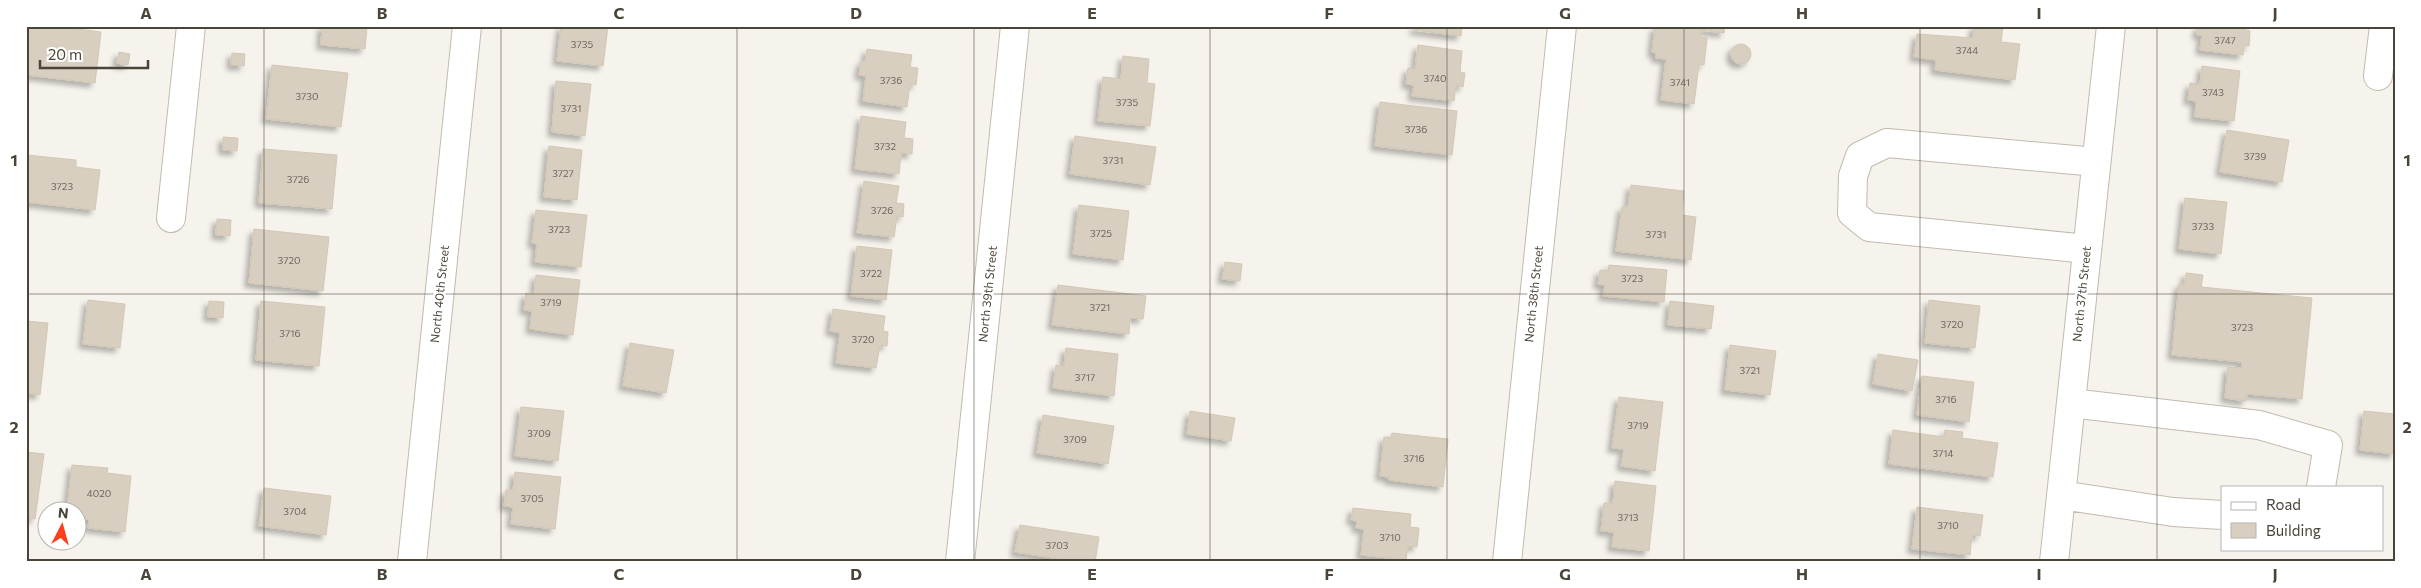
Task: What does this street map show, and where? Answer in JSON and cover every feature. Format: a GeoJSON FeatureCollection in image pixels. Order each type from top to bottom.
{"type":"FeatureCollection","features":[{"type":"Feature","properties":{"kind":"street"},"geometry":{"type":"LineString","coordinates":[[171,218],[191,26]]}},
{"type":"Feature","properties":{"kind":"street","name":"North 40th Street"},"geometry":{"type":"LineString","coordinates":[[412,562],[467,26]]}},
{"type":"Feature","properties":{"kind":"street","name":"North 39th Street"},"geometry":{"type":"LineString","coordinates":[[960,562],[1015,26]]}},
{"type":"Feature","properties":{"kind":"street","name":"North 38th Street"},"geometry":{"type":"LineString","coordinates":[[1507,562],[1562,26]]}},
{"type":"Feature","properties":{"kind":"street","name":"North 37th Street"},"geometry":{"type":"LineString","coordinates":[[2054,562],[2111,26]]}},
{"type":"Feature","properties":{"kind":"street"},"geometry":{"type":"LineString","coordinates":[[2378,76],[2384,26]]}},
{"type":"Feature","properties":{"kind":"street"},"geometry":{"type":"LineString","coordinates":[[2087,249],[1869,227],[1852,213],[1852,176],[1860,156],[1887,143],[2096,162]]}},
{"type":"Feature","properties":{"kind":"street"},"geometry":{"type":"LineString","coordinates":[[2071,403],[2259,426],[2328,445],[2321,486]]}},
{"type":"Feature","properties":{"kind":"street"},"geometry":{"type":"LineString","coordinates":[[2061,495],[2173,512],[2221,515]]}},
{"type":"Feature","properties":{"kind":"building"},"geometry":{"type":"Polygon","coordinates":[[[26,26],[54,26],[101,32],[95,83],[26,75],[26,26]]]}},
{"type":"Feature","properties":{"kind":"building"},"geometry":{"type":"Polygon","coordinates":[[[322,26],[367,26],[365,49],[321,45],[322,26]]]}},
{"type":"Feature","properties":{"kind":"building"},"geometry":{"type":"Polygon","coordinates":[[[561,26],[608,26],[603,66],[557,61],[561,26]]]}},
{"type":"Feature","properties":{"kind":"building"},"geometry":{"type":"Polygon","coordinates":[[[1415,26],[1462,26],[1461,36],[1414,30],[1415,26]]]}},
{"type":"Feature","properties":{"kind":"building"},"geometry":{"type":"Polygon","coordinates":[[[1725,26],[1724,33],[1701,30],[1700,37],[1707,38],[1704,65],[1699,64],[1694,104],[1661,100],[1666,59],[1656,58],[1656,53],[1652,52],[1655,27],[1725,26]]]}},
{"type":"Feature","properties":{"kind":"building"},"geometry":{"type":"Polygon","coordinates":[[[1974,26],[2003,26],[2001,42],[2020,44],[2015,80],[1935,70],[1936,60],[1914,57],[1917,34],[1973,38],[1974,26]]]}},
{"type":"Feature","properties":{"kind":"building"},"geometry":{"type":"Polygon","coordinates":[[[2198,26],[2247,26],[2246,30],[2250,31],[2249,46],[2244,45],[2243,55],[2200,50],[2202,35],[2197,35],[2198,26]]]}},
{"type":"Feature","properties":{"kind":"building"},"geometry":{"type":"Polygon","coordinates":[[[1741,44],[1748,47],[1751,54],[1748,61],[1741,64],[1734,61],[1731,54],[1734,47],[1741,44]]]}},
{"type":"Feature","properties":{"kind":"building"},"geometry":{"type":"Polygon","coordinates":[[[1418,45],[1462,51],[1460,72],[1465,73],[1463,87],[1456,85],[1454,101],[1412,96],[1414,85],[1406,84],[1408,68],[1415,69],[1418,45]]]}},
{"type":"Feature","properties":{"kind":"building"},"geometry":{"type":"Polygon","coordinates":[[[867,49],[912,55],[910,67],[918,68],[916,85],[910,84],[907,107],[863,101],[866,76],[859,75],[861,61],[865,62],[867,49]]]}},
{"type":"Feature","properties":{"kind":"building"},"geometry":{"type":"Polygon","coordinates":[[[119,52],[130,54],[128,65],[117,63],[119,52]]]}},
{"type":"Feature","properties":{"kind":"building"},"geometry":{"type":"Polygon","coordinates":[[[232,53],[245,54],[244,66],[231,65],[232,53]]]}},
{"type":"Feature","properties":{"kind":"building"},"geometry":{"type":"Polygon","coordinates":[[[1123,56],[1149,59],[1147,83],[1155,84],[1150,126],[1098,121],[1103,77],[1121,79],[1123,56]]]}},
{"type":"Feature","properties":{"kind":"building"},"geometry":{"type":"Polygon","coordinates":[[[272,65],[348,73],[341,127],[266,119],[272,65]]]}},
{"type":"Feature","properties":{"kind":"building"},"geometry":{"type":"Polygon","coordinates":[[[2202,66],[2240,71],[2234,121],[2195,117],[2196,101],[2188,100],[2190,83],[2200,84],[2202,66]]]}},
{"type":"Feature","properties":{"kind":"building"},"geometry":{"type":"Polygon","coordinates":[[[556,81],[591,84],[585,136],[552,132],[556,81]]]}},
{"type":"Feature","properties":{"kind":"building"},"geometry":{"type":"Polygon","coordinates":[[[1380,102],[1457,111],[1452,155],[1375,146],[1380,102]]]}},
{"type":"Feature","properties":{"kind":"building"},"geometry":{"type":"Polygon","coordinates":[[[861,116],[906,122],[904,138],[913,139],[912,154],[901,153],[899,174],[855,169],[861,116]]]}},
{"type":"Feature","properties":{"kind":"building"},"geometry":{"type":"Polygon","coordinates":[[[2227,130],[2289,140],[2282,182],[2220,172],[2227,130]]]}},
{"type":"Feature","properties":{"kind":"building"},"geometry":{"type":"Polygon","coordinates":[[[1075,136],[1156,147],[1150,185],[1070,174],[1075,136]]]}},
{"type":"Feature","properties":{"kind":"building"},"geometry":{"type":"Polygon","coordinates":[[[223,137],[238,138],[237,151],[223,150],[223,137]]]}},
{"type":"Feature","properties":{"kind":"building"},"geometry":{"type":"Polygon","coordinates":[[[549,146],[582,150],[577,200],[544,197],[549,146]]]}},
{"type":"Feature","properties":{"kind":"building"},"geometry":{"type":"Polygon","coordinates":[[[263,149],[337,155],[332,209],[259,203],[263,149]]]}},
{"type":"Feature","properties":{"kind":"building"},"geometry":{"type":"Polygon","coordinates":[[[26,155],[76,160],[76,167],[100,170],[95,210],[26,202],[26,155]]]}},
{"type":"Feature","properties":{"kind":"building"},"geometry":{"type":"Polygon","coordinates":[[[864,181],[899,186],[896,203],[904,204],[903,217],[897,216],[894,237],[857,233],[864,181]]]}},
{"type":"Feature","properties":{"kind":"building"},"geometry":{"type":"Polygon","coordinates":[[[1631,185],[1684,191],[1682,215],[1696,217],[1691,260],[1616,251],[1622,207],[1628,207],[1631,185]]]}},
{"type":"Feature","properties":{"kind":"building"},"geometry":{"type":"Polygon","coordinates":[[[2185,198],[2227,202],[2221,254],[2179,249],[2185,198]]]}},
{"type":"Feature","properties":{"kind":"building"},"geometry":{"type":"Polygon","coordinates":[[[1079,205],[1129,211],[1123,260],[1073,254],[1079,205]]]}},
{"type":"Feature","properties":{"kind":"building"},"geometry":{"type":"Polygon","coordinates":[[[536,210],[587,215],[581,267],[535,262],[537,244],[532,243],[536,210]]]}},
{"type":"Feature","properties":{"kind":"building"},"geometry":{"type":"Polygon","coordinates":[[[217,219],[231,220],[230,236],[216,235],[217,219]]]}},
{"type":"Feature","properties":{"kind":"building"},"geometry":{"type":"Polygon","coordinates":[[[254,229],[329,237],[323,291],[249,283],[254,229]]]}},
{"type":"Feature","properties":{"kind":"building"},"geometry":{"type":"Polygon","coordinates":[[[857,246],[892,250],[886,300],[851,296],[857,246]]]}},
{"type":"Feature","properties":{"kind":"building"},"geometry":{"type":"Polygon","coordinates":[[[1225,262],[1242,264],[1240,281],[1222,279],[1225,262]]]}},
{"type":"Feature","properties":{"kind":"building"},"geometry":{"type":"Polygon","coordinates":[[[1609,265],[1667,270],[1664,302],[1603,296],[1605,285],[1598,284],[1600,270],[1608,271],[1609,265]]]}},
{"type":"Feature","properties":{"kind":"building"},"geometry":{"type":"Polygon","coordinates":[[[2186,273],[2203,275],[2201,287],[2312,298],[2302,399],[2247,394],[2246,401],[2225,398],[2228,367],[2242,368],[2242,362],[2172,355],[2179,284],[2184,285],[2186,273]]]}},
{"type":"Feature","properties":{"kind":"building"},"geometry":{"type":"Polygon","coordinates":[[[536,275],[580,280],[573,335],[530,329],[532,311],[524,310],[526,293],[534,295],[536,275]]]}},
{"type":"Feature","properties":{"kind":"building"},"geometry":{"type":"Polygon","coordinates":[[[1058,285],[1146,296],[1143,319],[1130,318],[1129,334],[1052,325],[1058,285]]]}},
{"type":"Feature","properties":{"kind":"building"},"geometry":{"type":"Polygon","coordinates":[[[88,300],[125,304],[120,348],[83,344],[88,300]]]}},
{"type":"Feature","properties":{"kind":"building"},"geometry":{"type":"Polygon","coordinates":[[[1929,300],[1980,306],[1975,348],[1925,343],[1929,300]]]}},
{"type":"Feature","properties":{"kind":"building"},"geometry":{"type":"Polygon","coordinates":[[[209,301],[224,302],[223,318],[208,317],[209,301]]]}},
{"type":"Feature","properties":{"kind":"building"},"geometry":{"type":"Polygon","coordinates":[[[261,301],[325,307],[319,366],[256,360],[261,301]]]}},
{"type":"Feature","properties":{"kind":"building"},"geometry":{"type":"Polygon","coordinates":[[[1670,301],[1714,306],[1711,329],[1668,325],[1670,301]]]}},
{"type":"Feature","properties":{"kind":"building"},"geometry":{"type":"Polygon","coordinates":[[[833,309],[885,316],[883,331],[888,332],[887,346],[880,345],[876,368],[836,363],[840,333],[830,331],[833,309]]]}},
{"type":"Feature","properties":{"kind":"building"},"geometry":{"type":"Polygon","coordinates":[[[26,321],[48,323],[40,395],[26,393],[26,321]]]}},
{"type":"Feature","properties":{"kind":"building"},"geometry":{"type":"Polygon","coordinates":[[[630,343],[674,350],[666,393],[623,386],[630,343]]]}},
{"type":"Feature","properties":{"kind":"building"},"geometry":{"type":"Polygon","coordinates":[[[1730,345],[1776,351],[1770,395],[1725,390],[1730,345]]]}},
{"type":"Feature","properties":{"kind":"building"},"geometry":{"type":"Polygon","coordinates":[[[1066,348],[1118,354],[1114,396],[1053,388],[1056,365],[1064,366],[1066,348]]]}},
{"type":"Feature","properties":{"kind":"building"},"geometry":{"type":"Polygon","coordinates":[[[1878,354],[1918,360],[1912,391],[1873,384],[1878,354]]]}},
{"type":"Feature","properties":{"kind":"building"},"geometry":{"type":"Polygon","coordinates":[[[1922,376],[1974,382],[1969,422],[1917,415],[1922,376]]]}},
{"type":"Feature","properties":{"kind":"building"},"geometry":{"type":"Polygon","coordinates":[[[1619,397],[1663,402],[1655,471],[1621,466],[1624,449],[1612,448],[1619,397]]]}},
{"type":"Feature","properties":{"kind":"building"},"geometry":{"type":"Polygon","coordinates":[[[521,407],[564,411],[558,461],[515,456],[521,407]]]}},
{"type":"Feature","properties":{"kind":"building"},"geometry":{"type":"Polygon","coordinates":[[[1190,411],[1235,418],[1231,441],[1187,434],[1190,411]]]}},
{"type":"Feature","properties":{"kind":"building"},"geometry":{"type":"Polygon","coordinates":[[[2364,411],[2395,414],[2395,454],[2360,450],[2364,411]]]}},
{"type":"Feature","properties":{"kind":"building"},"geometry":{"type":"Polygon","coordinates":[[[1043,415],[1114,426],[1108,464],[1037,453],[1043,415]]]}},
{"type":"Feature","properties":{"kind":"building"},"geometry":{"type":"Polygon","coordinates":[[[1893,430],[1944,437],[1945,430],[1963,432],[1962,438],[1998,443],[1993,477],[1889,464],[1893,430]]]}},
{"type":"Feature","properties":{"kind":"building"},"geometry":{"type":"Polygon","coordinates":[[[1392,433],[1448,439],[1443,487],[1389,480],[1389,477],[1380,476],[1384,437],[1391,438],[1392,433]]]}},
{"type":"Feature","properties":{"kind":"building"},"geometry":{"type":"Polygon","coordinates":[[[26,452],[44,454],[35,519],[26,517],[26,452]]]}},
{"type":"Feature","properties":{"kind":"building"},"geometry":{"type":"Polygon","coordinates":[[[72,465],[108,468],[107,473],[131,476],[125,532],[88,528],[88,500],[68,500],[72,465]]]}},
{"type":"Feature","properties":{"kind":"building"},"geometry":{"type":"Polygon","coordinates":[[[515,472],[561,477],[555,529],[511,524],[513,507],[504,506],[506,490],[513,490],[515,472]]]}},
{"type":"Feature","properties":{"kind":"building"},"geometry":{"type":"Polygon","coordinates":[[[1615,481],[1656,486],[1649,551],[1612,547],[1614,532],[1601,531],[1604,503],[1613,503],[1615,481]]]}},
{"type":"Feature","properties":{"kind":"building"},"geometry":{"type":"Polygon","coordinates":[[[264,488],[331,496],[326,535],[259,526],[264,488]]]}},
{"type":"Feature","properties":{"kind":"building"},"geometry":{"type":"Polygon","coordinates":[[[1917,507],[1983,515],[1980,536],[1972,535],[1970,555],[1912,549],[1917,507]]]}},
{"type":"Feature","properties":{"kind":"building"},"geometry":{"type":"Polygon","coordinates":[[[1353,508],[1411,514],[1410,527],[1419,528],[1417,547],[1408,546],[1406,560],[1361,555],[1364,529],[1356,528],[1357,521],[1351,520],[1353,508]]]}},
{"type":"Feature","properties":{"kind":"building"},"geometry":{"type":"Polygon","coordinates":[[[1020,525],[1099,537],[1095,562],[1079,562],[1015,552],[1020,525]]]}}]}
